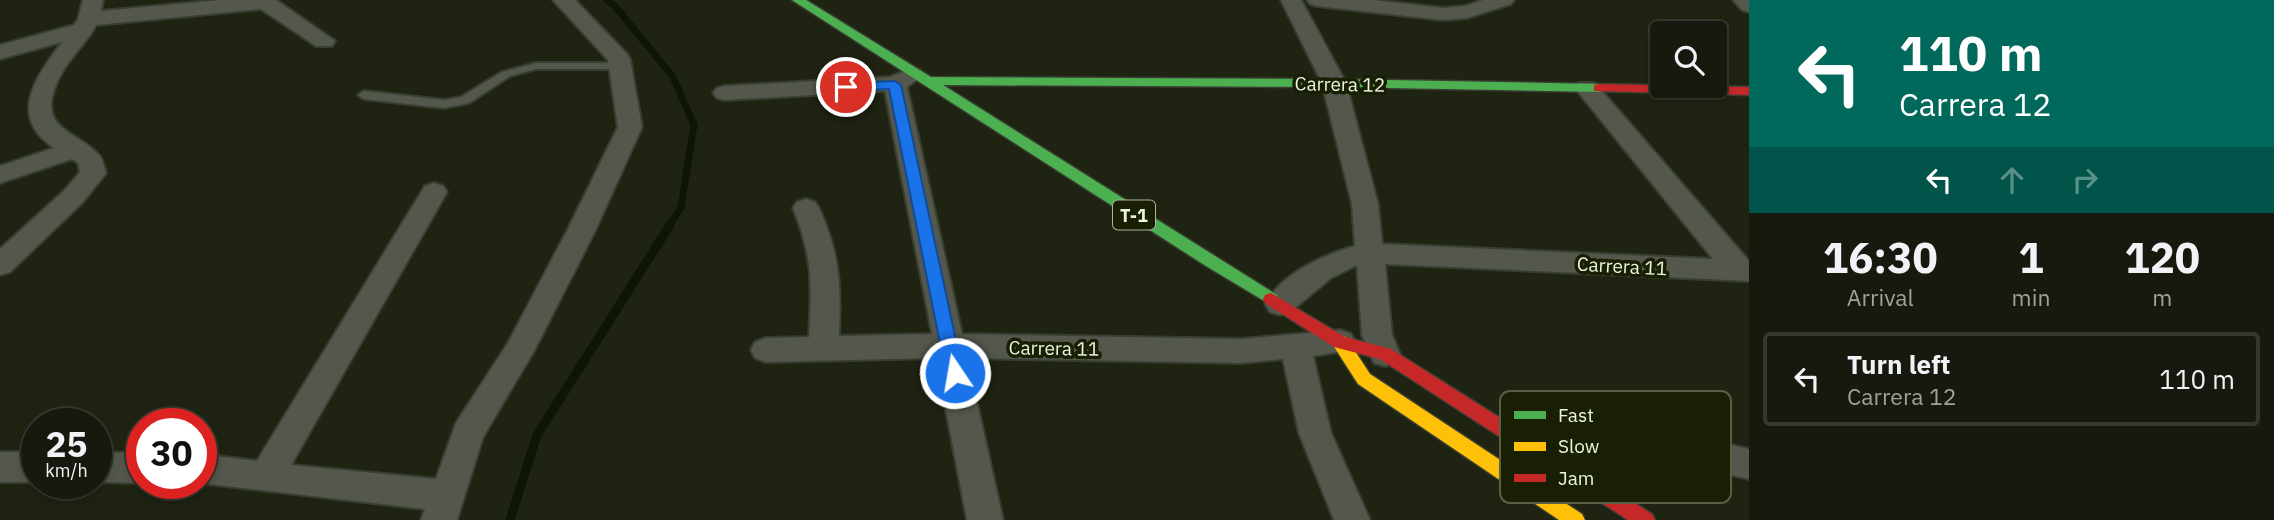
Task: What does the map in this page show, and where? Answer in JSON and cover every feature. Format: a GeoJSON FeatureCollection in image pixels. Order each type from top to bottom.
{"type":"FeatureCollection","features":[{"type":"Feature","properties":{"kind":"main road","name":"T-1"},"geometry":{"type":"LineString","coordinates":[[810,3],[915,79],[1148,224],[1340,342],[1385,354],[1500,427]]}},
{"type":"Feature","properties":{"kind":"main road","name":"Carrera 12"},"geometry":{"type":"LineString","coordinates":[[915,79],[1749,91]]}},
{"type":"Feature","properties":{"kind":"main road","name":"T-1"},"geometry":{"type":"LineString","coordinates":[[1340,342],[1364,379],[1500,470]]}},
{"type":"Feature","properties":{"kind":"main road","name":"T-1"},"geometry":{"type":"LineString","coordinates":[[1550,503],[1575,520]]}},
{"type":"Feature","properties":{"kind":"main road","name":"T-1"},"geometry":{"type":"LineString","coordinates":[[1618,503],[1645,520]]}},
{"type":"Feature","properties":{"kind":"street"},"geometry":{"type":"LineString","coordinates":[[217,470],[392,492],[443,507],[468,433],[519,351],[582,229],[630,127],[620,59],[570,4],[563,0]]}},
{"type":"Feature","properties":{"kind":"street"},"geometry":{"type":"LineString","coordinates":[[1291,0],[1334,83],[1365,204],[1377,335],[1385,354]]}},
{"type":"Feature","properties":{"kind":"street"},"geometry":{"type":"LineString","coordinates":[[1317,0],[1443,15],[1466,12],[1504,0]]}},
{"type":"Feature","properties":{"kind":"street"},"geometry":{"type":"LineString","coordinates":[[1742,0],[1749,6]]}},
{"type":"Feature","properties":{"kind":"street"},"geometry":{"type":"LineString","coordinates":[[0,52],[89,16],[265,2],[324,41]]}},
{"type":"Feature","properties":{"kind":"street"},"geometry":{"type":"LineString","coordinates":[[0,265],[65,204],[93,173],[89,159],[58,139],[46,127],[39,110],[47,79],[89,16]]}},
{"type":"Feature","properties":{"kind":"street"},"geometry":{"type":"LineString","coordinates":[[915,79],[949,346],[985,520]]}},
{"type":"Feature","properties":{"kind":"street","name":"Carrera 12"},"geometry":{"type":"LineString","coordinates":[[725,93],[915,79]]}},
{"type":"Feature","properties":{"kind":"street"},"geometry":{"type":"LineString","coordinates":[[1587,88],[1744,271]]}},
{"type":"Feature","properties":{"kind":"street"},"geometry":{"type":"LineString","coordinates":[[0,175],[77,149]]}},
{"type":"Feature","properties":{"kind":"street"},"geometry":{"type":"LineString","coordinates":[[266,477],[434,192]]}},
{"type":"Feature","properties":{"kind":"street"},"geometry":{"type":"LineString","coordinates":[[806,208],[824,262],[827,289],[824,348]]}},
{"type":"Feature","properties":{"kind":"street","name":"Carrera 11"},"geometry":{"type":"LineString","coordinates":[[1280,304],[1327,265],[1351,255],[1370,253],[1744,271]]}},
{"type":"Feature","properties":{"kind":"street","name":"Carrera 11"},"geometry":{"type":"LineString","coordinates":[[766,351],[949,346],[1242,352],[1340,342]]}},
{"type":"Feature","properties":{"kind":"street"},"geometry":{"type":"LineString","coordinates":[[1294,346],[1315,433],[1352,520]]}},
{"type":"Feature","properties":{"kind":"street"},"geometry":{"type":"LineString","coordinates":[[1731,460],[1749,464]]}},
{"type":"Feature","properties":{"kind":"street"},"geometry":{"type":"LineString","coordinates":[[0,467],[21,467]]}},
{"type":"Feature","properties":{"kind":"lane"},"geometry":{"type":"LineString","coordinates":[[364,95],[444,104],[465,100],[506,74],[536,66],[621,66]]}},
{"type":"Feature","properties":{"kind":"waterway"},"geometry":{"type":"LineString","coordinates":[[607,0],[615,6],[673,77],[694,125],[681,207],[669,227]]}},
{"type":"Feature","properties":{"kind":"waterway"},"geometry":{"type":"LineString","coordinates":[[510,520],[537,435],[670,225]]}},
{"type":"Feature","properties":{"kind":"traffic: fast"},"geometry":{"type":"LineString","coordinates":[[798,0],[1271,299]]}},
{"type":"Feature","properties":{"kind":"traffic: fast"},"geometry":{"type":"LineString","coordinates":[[932,81],[1334,83],[1599,88]]}},
{"type":"Feature","properties":{"kind":"traffic: slow"},"geometry":{"type":"LineString","coordinates":[[1340,342],[1364,379],[1500,470]]}},
{"type":"Feature","properties":{"kind":"traffic: slow"},"geometry":{"type":"LineString","coordinates":[[1550,503],[1575,520]]}},
{"type":"Feature","properties":{"kind":"traffic: jam"},"geometry":{"type":"LineString","coordinates":[[1599,88],[1749,91]]}},
{"type":"Feature","properties":{"kind":"traffic: jam"},"geometry":{"type":"LineString","coordinates":[[1271,299],[1340,342],[1385,354],[1500,427]]}},
{"type":"Feature","properties":{"kind":"traffic: jam"},"geometry":{"type":"LineString","coordinates":[[1618,503],[1645,520]]}},
{"type":"Feature","properties":{"kind":"route"},"geometry":{"type":"LineString","coordinates":[[846,87],[895,85],[955,373]]}}]}
